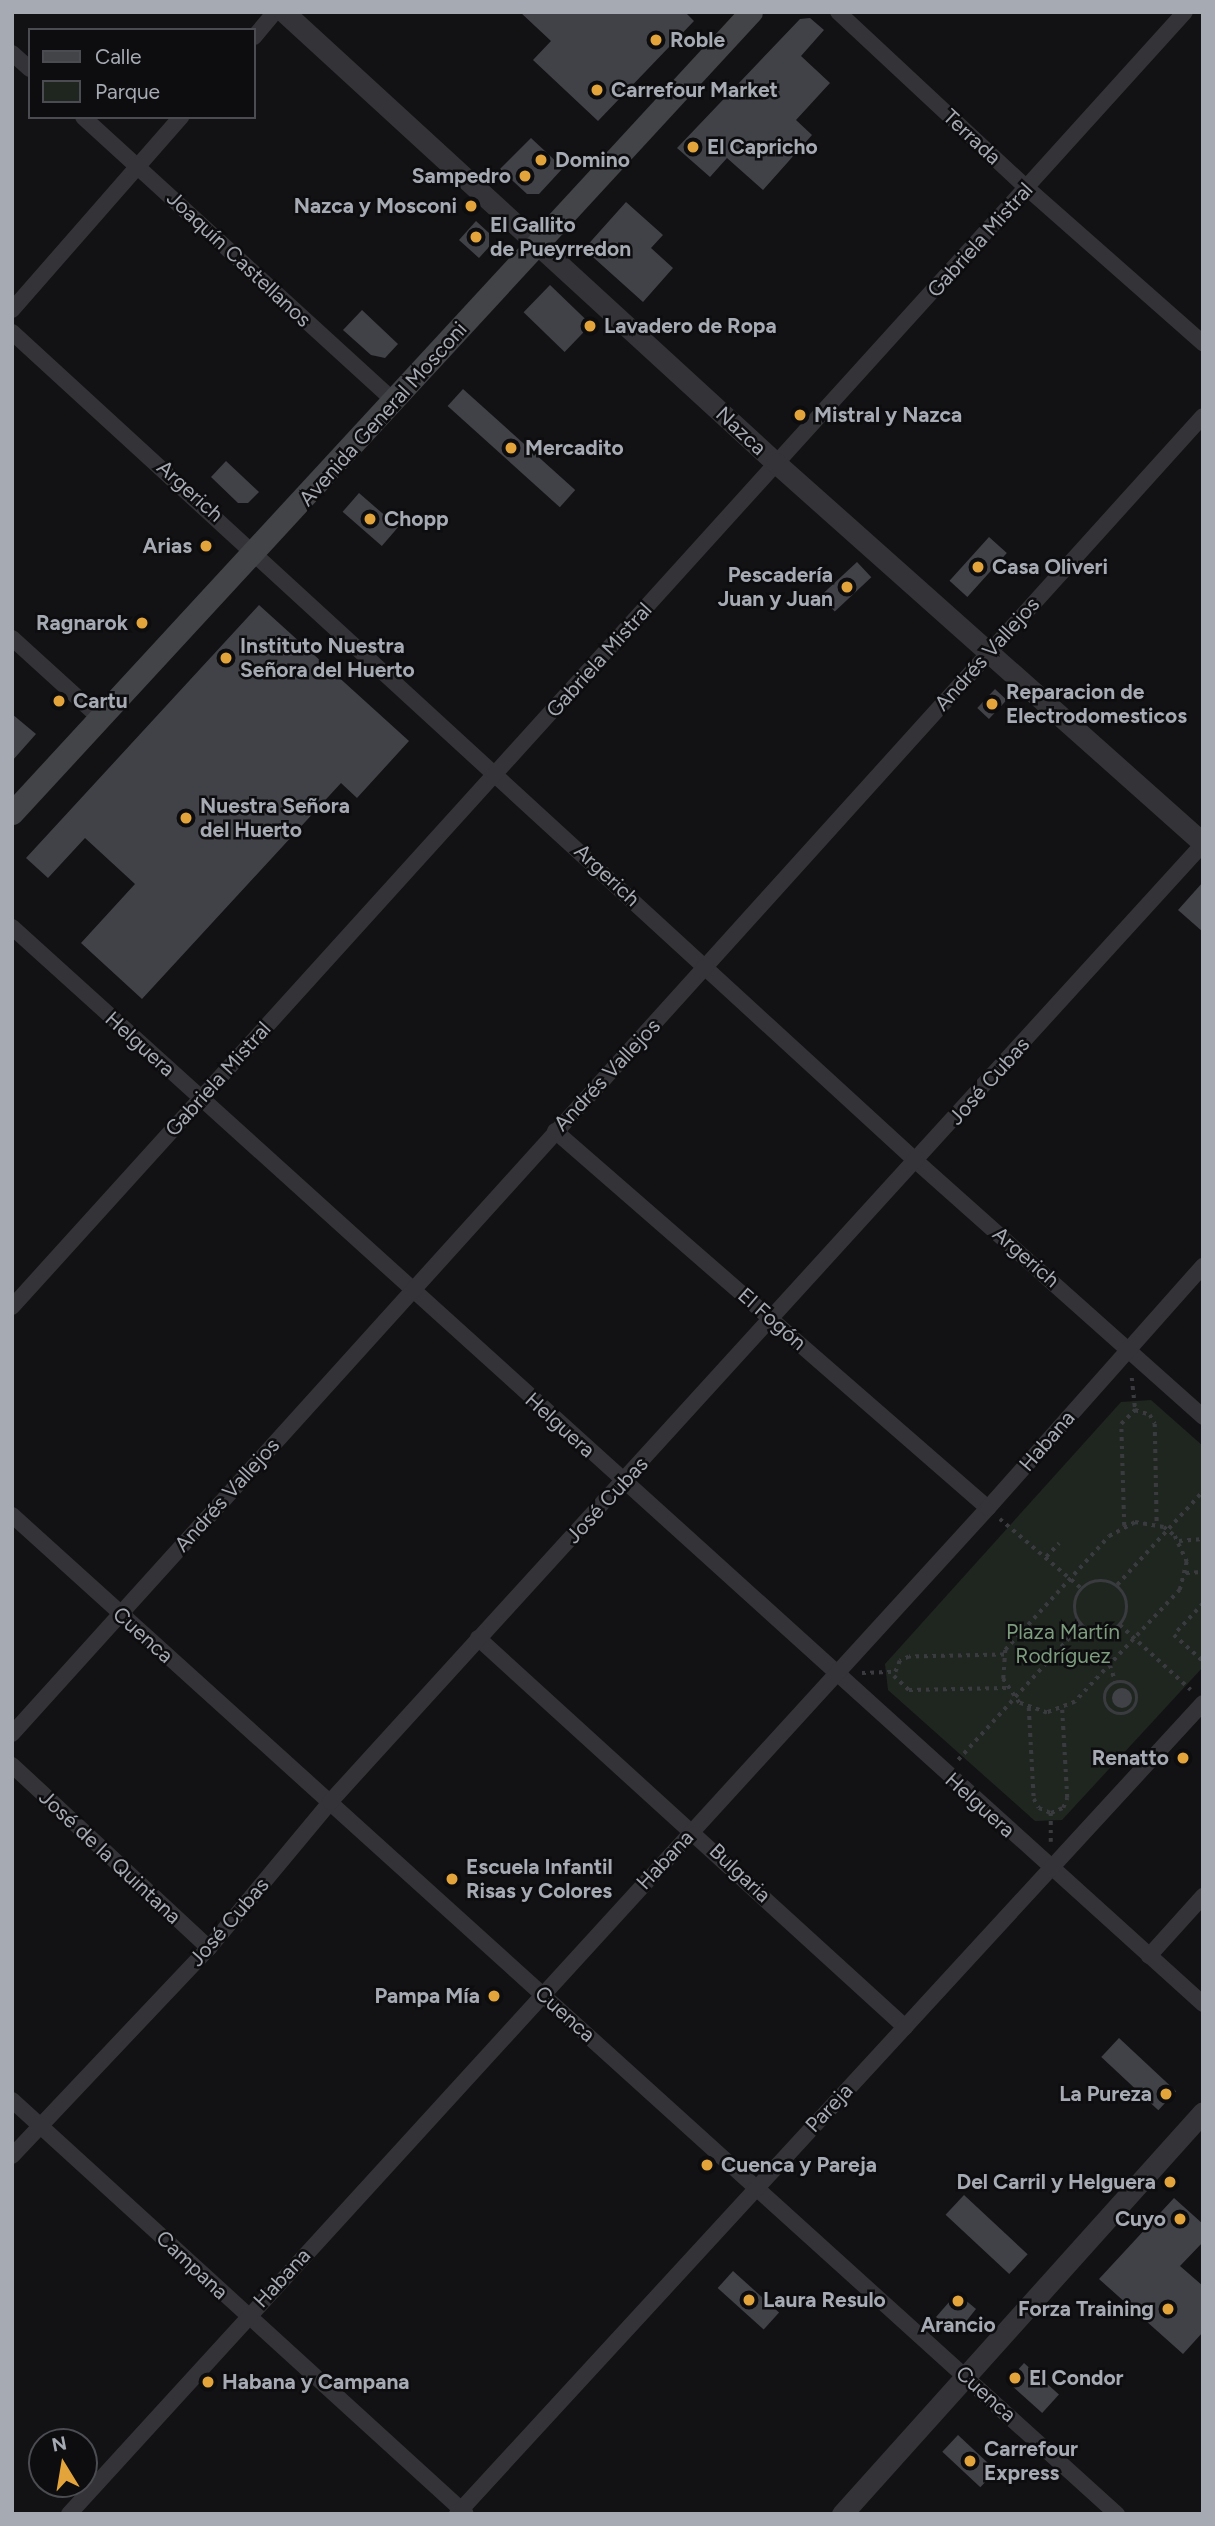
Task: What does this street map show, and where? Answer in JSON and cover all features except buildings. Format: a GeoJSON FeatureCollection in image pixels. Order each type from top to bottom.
{"type":"FeatureCollection","features":[{"type":"Feature","properties":{"kind":"main road","name":"Avenida General Mosconi"},"geometry":{"type":"LineString","coordinates":[[12,813],[257,552],[751,12]]}},
{"type":"Feature","properties":{"kind":"street"},"geometry":{"type":"LineString","coordinates":[[256,35],[275,12]]}},
{"type":"Feature","properties":{"kind":"street","name":"Nazca"},"geometry":{"type":"LineString","coordinates":[[284,12],[776,463],[1203,844]]}},
{"type":"Feature","properties":{"kind":"street","name":"Terrada"},"geometry":{"type":"LineString","coordinates":[[838,12],[1027,188],[1203,342]]}},
{"type":"Feature","properties":{"kind":"street","name":"Gabriela Mistral"},"geometry":{"type":"LineString","coordinates":[[12,1307],[1185,12]]}},
{"type":"Feature","properties":{"kind":"street"},"geometry":{"type":"LineString","coordinates":[[12,53],[28,67]]}},
{"type":"Feature","properties":{"kind":"street","name":"Joaquín Castellanos"},"geometry":{"type":"LineString","coordinates":[[85,119],[394,401]]}},
{"type":"Feature","properties":{"kind":"street"},"geometry":{"type":"LineString","coordinates":[[12,310],[179,119]]}},
{"type":"Feature","properties":{"kind":"street","name":"Argerich"},"geometry":{"type":"LineString","coordinates":[[12,332],[257,552],[916,1161],[1129,1348],[1203,1417]]}},
{"type":"Feature","properties":{"kind":"street","name":"Andrés Vallejos"},"geometry":{"type":"LineString","coordinates":[[12,1734],[1203,416]]}},
{"type":"Feature","properties":{"kind":"street"},"geometry":{"type":"LineString","coordinates":[[12,638],[101,719]]}},
{"type":"Feature","properties":{"kind":"street","name":"José Cubas"},"geometry":{"type":"LineString","coordinates":[[12,2156],[209,1948],[330,1802],[478,1638],[625,1482],[1203,844]]}},
{"type":"Feature","properties":{"kind":"street","name":"Helguera"},"geometry":{"type":"LineString","coordinates":[[12,927],[411,1293],[625,1482],[945,1774],[1203,2004]]}},
{"type":"Feature","properties":{"kind":"street","name":"El Fogón"},"geometry":{"type":"LineString","coordinates":[[555,1131],[988,1508]]}},
{"type":"Feature","properties":{"kind":"street","name":"Habana"},"geometry":{"type":"LineString","coordinates":[[69,2514],[247,2316],[988,1508],[1203,1266]]}},
{"type":"Feature","properties":{"kind":"street","name":"Cuenca"},"geometry":{"type":"LineString","coordinates":[[12,1515],[1117,2514]]}},
{"type":"Feature","properties":{"kind":"street","name":"Bulgaria"},"geometry":{"type":"LineString","coordinates":[[478,1638],[693,1829],[905,2026]]}},
{"type":"Feature","properties":{"kind":"street","name":"Pareja"},"geometry":{"type":"LineString","coordinates":[[461,2512],[756,2186],[1052,1868],[1199,1698]]}},
{"type":"Feature","properties":{"kind":"street","name":"José de la Quintana"},"geometry":{"type":"LineString","coordinates":[[12,1765],[209,1948]]}},
{"type":"Feature","properties":{"kind":"street"},"geometry":{"type":"LineString","coordinates":[[1149,1955],[1203,1896]]}},
{"type":"Feature","properties":{"kind":"street","name":"Campana"},"geometry":{"type":"LineString","coordinates":[[12,2099],[461,2512]]}},
{"type":"Feature","properties":{"kind":"street"},"geometry":{"type":"LineString","coordinates":[[842,2514],[964,2374],[1203,2112]]}},
{"type":"Feature","properties":{"kind":"path"},"geometry":{"type":"LineString","coordinates":[[1124,1526],[1121,1424],[1135,1410],[1150,1415],[1155,1424],[1157,1524]]}},
{"type":"Feature","properties":{"kind":"path"},"geometry":{"type":"LineString","coordinates":[[1116,1586],[1203,1491]]}},
{"type":"Feature","properties":{"kind":"path"},"geometry":{"type":"LineString","coordinates":[[988,1508],[1082,1589]]}},
{"type":"Feature","properties":{"kind":"path"},"geometry":{"type":"LineString","coordinates":[[1157,1524],[1168,1530],[1179,1541],[1186,1573],[1180,1590],[1062,1710],[1047,1713],[1028,1708],[1014,1698],[1007,1688],[1004,1655],[1014,1637],[1069,1578],[1124,1526],[1157,1524]]}},
{"type":"Feature","properties":{"kind":"path"},"geometry":{"type":"LineString","coordinates":[[1179,1541],[1203,1539]]}},
{"type":"Feature","properties":{"kind":"path"},"geometry":{"type":"LineString","coordinates":[[1045,1558],[1059,1543]]}},
{"type":"Feature","properties":{"kind":"path"},"geometry":{"type":"LineString","coordinates":[[1186,1573],[1203,1572]]}},
{"type":"Feature","properties":{"kind":"path"},"geometry":{"type":"LineString","coordinates":[[1100,1581],[1116,1586],[1127,1609],[1120,1625],[1096,1633],[1081,1625],[1075,1610],[1082,1589],[1100,1581]]}},
{"type":"Feature","properties":{"kind":"path"},"geometry":{"type":"LineString","coordinates":[[1203,1604],[1174,1634],[1203,1661]]}},
{"type":"Feature","properties":{"kind":"path"},"geometry":{"type":"LineString","coordinates":[[945,1774],[1081,1625]]}},
{"type":"Feature","properties":{"kind":"path"},"geometry":{"type":"LineString","coordinates":[[1120,1625],[1199,1698]]}},
{"type":"Feature","properties":{"kind":"path"},"geometry":{"type":"LineString","coordinates":[[1004,1655],[909,1657],[900,1661],[894,1676],[909,1690],[1007,1688]]}},
{"type":"Feature","properties":{"kind":"path"},"geometry":{"type":"LineString","coordinates":[[1110,1664],[1116,1683]]}},
{"type":"Feature","properties":{"kind":"path"},"geometry":{"type":"LineString","coordinates":[[1116,1683],[1131,1685],[1136,1694],[1136,1704],[1124,1713],[1107,1704],[1108,1689],[1116,1683]]}},
{"type":"Feature","properties":{"kind":"path"},"geometry":{"type":"LineString","coordinates":[[1028,1708],[1034,1799],[1039,1808],[1051,1813],[1063,1808],[1067,1798],[1062,1710]]}},
{"type":"Feature","properties":{"kind":"green space","name":"Plaza Martín Rodríguez"},"geometry":{"type":"Polygon","coordinates":[[[1151,1400],[1203,1446],[1203,1667],[1062,1820],[1035,1821],[888,1690],[885,1664],[1121,1402],[1151,1400]]]}},
{"type":"Feature","properties":{"kind":"place","name":"Roble"},"geometry":{"type":"Point","coordinates":[656,40]}},
{"type":"Feature","properties":{"kind":"place","name":"Carrefour Market"},"geometry":{"type":"Point","coordinates":[597,90]}},
{"type":"Feature","properties":{"kind":"place","name":"El Capricho"},"geometry":{"type":"Point","coordinates":[693,147]}},
{"type":"Feature","properties":{"kind":"place","name":"Domino"},"geometry":{"type":"Point","coordinates":[541,160]}},
{"type":"Feature","properties":{"kind":"place","name":"Sampedro"},"geometry":{"type":"Point","coordinates":[525,176]}},
{"type":"Feature","properties":{"kind":"place","name":"Nazca y Mosconi"},"geometry":{"type":"Point","coordinates":[471,206]}},
{"type":"Feature","properties":{"kind":"place","name":"El Gallito de Pueyrredon"},"geometry":{"type":"Point","coordinates":[476,237]}},
{"type":"Feature","properties":{"kind":"place","name":"Lavadero de Ropa"},"geometry":{"type":"Point","coordinates":[590,326]}},
{"type":"Feature","properties":{"kind":"place","name":"Mistral y Nazca"},"geometry":{"type":"Point","coordinates":[800,415]}},
{"type":"Feature","properties":{"kind":"place","name":"Mercadito"},"geometry":{"type":"Point","coordinates":[511,448]}},
{"type":"Feature","properties":{"kind":"place","name":"Chopp"},"geometry":{"type":"Point","coordinates":[370,519]}},
{"type":"Feature","properties":{"kind":"place","name":"Arias"},"geometry":{"type":"Point","coordinates":[206,546]}},
{"type":"Feature","properties":{"kind":"place","name":"Casa Oliveri"},"geometry":{"type":"Point","coordinates":[978,567]}},
{"type":"Feature","properties":{"kind":"place","name":"Pescadería Juan y Juan"},"geometry":{"type":"Point","coordinates":[847,587]}},
{"type":"Feature","properties":{"kind":"place","name":"Ragnarok"},"geometry":{"type":"Point","coordinates":[142,623]}},
{"type":"Feature","properties":{"kind":"place","name":"Instituto Nuestra Señora del Huerto"},"geometry":{"type":"Point","coordinates":[226,658]}},
{"type":"Feature","properties":{"kind":"place","name":"Cartu"},"geometry":{"type":"Point","coordinates":[59,701]}},
{"type":"Feature","properties":{"kind":"place","name":"Reparacion de Electrodomesticos"},"geometry":{"type":"Point","coordinates":[992,704]}},
{"type":"Feature","properties":{"kind":"place","name":"Nuestra Señora del Huerto"},"geometry":{"type":"Point","coordinates":[186,818]}},
{"type":"Feature","properties":{"kind":"place","name":"Renatto"},"geometry":{"type":"Point","coordinates":[1183,1758]}},
{"type":"Feature","properties":{"kind":"place","name":"Escuela Infantil Risas y Colores"},"geometry":{"type":"Point","coordinates":[452,1879]}},
{"type":"Feature","properties":{"kind":"place","name":"Pampa Mía"},"geometry":{"type":"Point","coordinates":[494,1996]}},
{"type":"Feature","properties":{"kind":"place","name":"La Pureza"},"geometry":{"type":"Point","coordinates":[1166,2094]}},
{"type":"Feature","properties":{"kind":"place","name":"Cuenca y Pareja"},"geometry":{"type":"Point","coordinates":[707,2165]}},
{"type":"Feature","properties":{"kind":"place","name":"Del Carril y Helguera"},"geometry":{"type":"Point","coordinates":[1170,2182]}},
{"type":"Feature","properties":{"kind":"place","name":"Cuyo"},"geometry":{"type":"Point","coordinates":[1180,2219]}},
{"type":"Feature","properties":{"kind":"place","name":"Laura Resulo"},"geometry":{"type":"Point","coordinates":[749,2300]}},
{"type":"Feature","properties":{"kind":"place","name":"Arancio"},"geometry":{"type":"Point","coordinates":[958,2301]}},
{"type":"Feature","properties":{"kind":"place","name":"Forza Training"},"geometry":{"type":"Point","coordinates":[1168,2309]}},
{"type":"Feature","properties":{"kind":"place","name":"El Condor"},"geometry":{"type":"Point","coordinates":[1015,2378]}},
{"type":"Feature","properties":{"kind":"place","name":"Habana y Campana"},"geometry":{"type":"Point","coordinates":[208,2382]}},
{"type":"Feature","properties":{"kind":"place","name":"Carrefour Express"},"geometry":{"type":"Point","coordinates":[970,2461]}}]}
